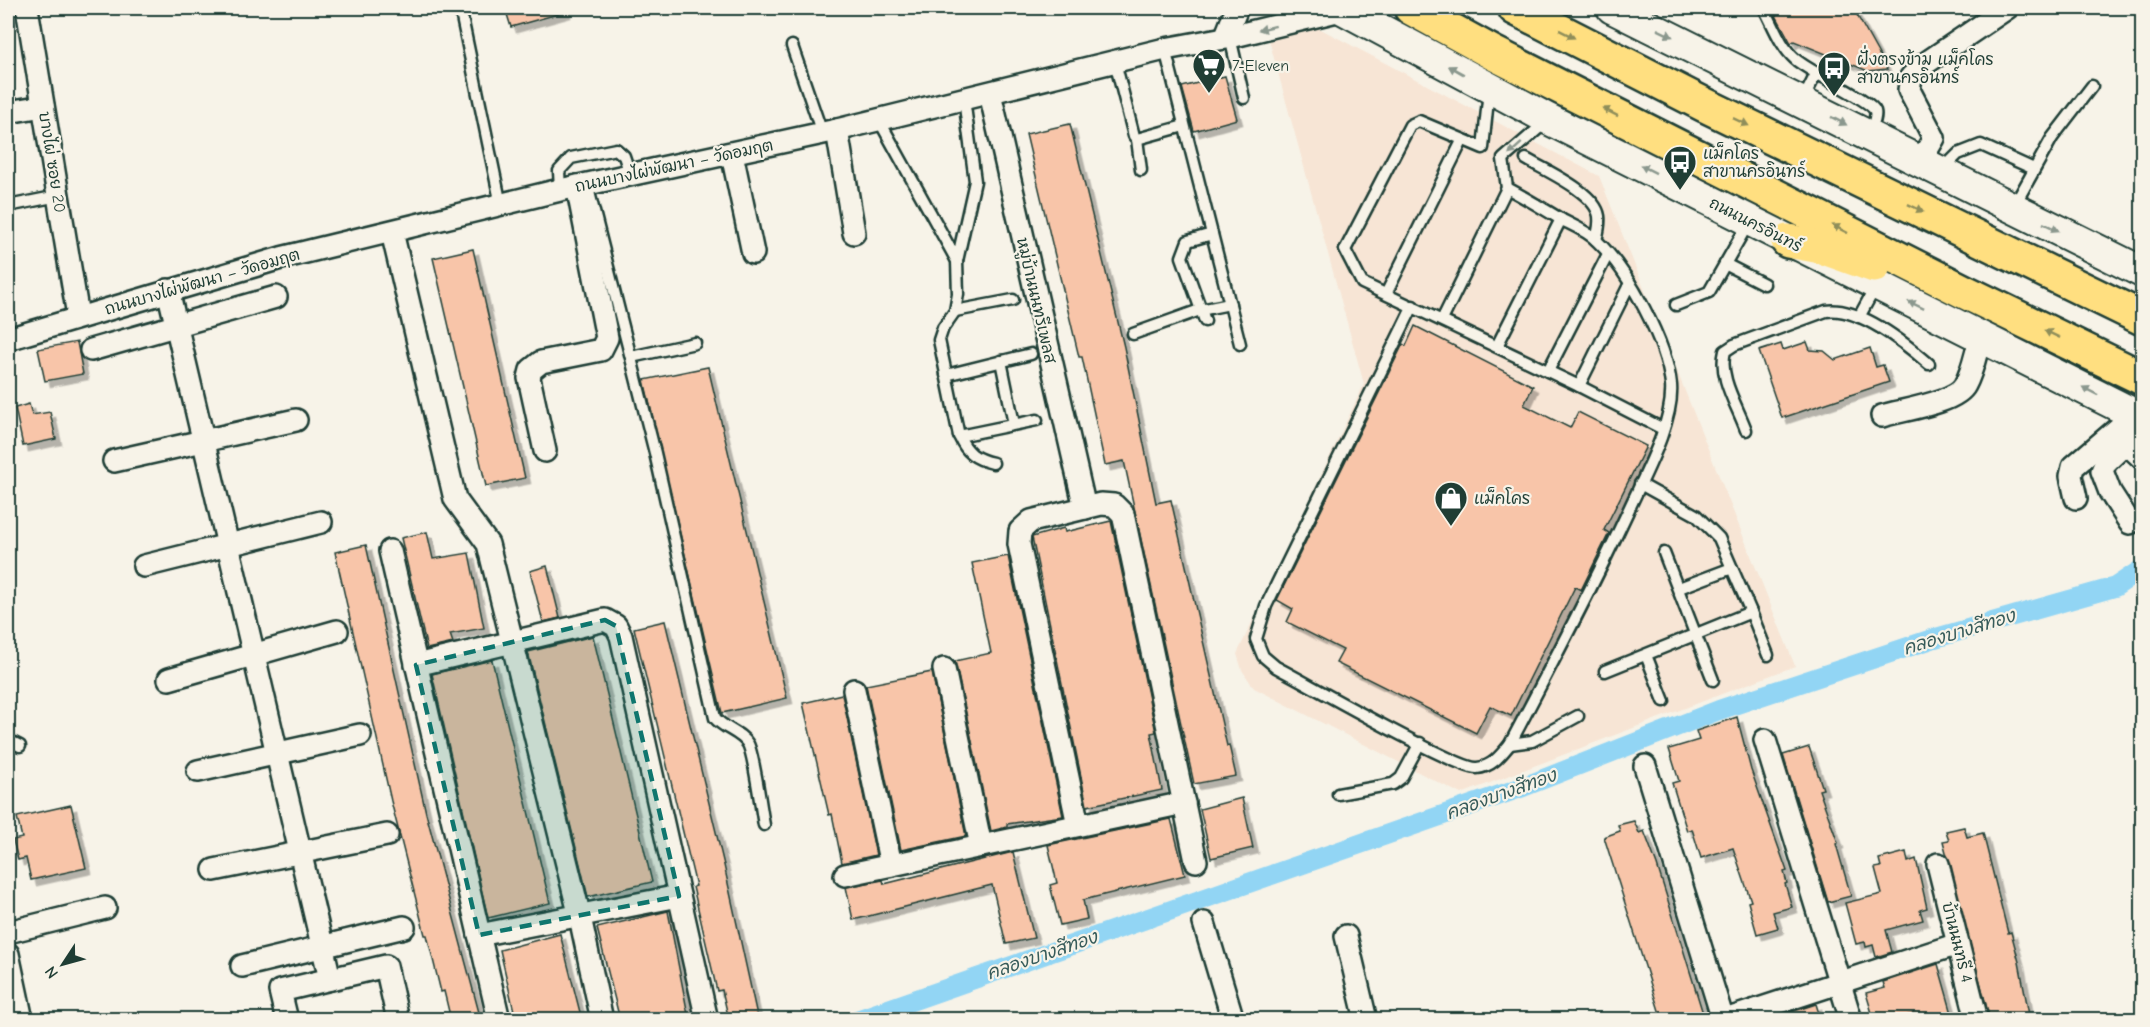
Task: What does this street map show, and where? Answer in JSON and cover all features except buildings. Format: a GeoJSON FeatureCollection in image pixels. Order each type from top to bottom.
{"type":"FeatureCollection","features":[{"type":"Feature","properties":{"kind":"main road","name":"ถนนนครอินทร์"},"geometry":{"type":"LineString","coordinates":[[1343,8],[1548,119],[1876,286],[1981,336],[2140,420]]}},
{"type":"Feature","properties":{"kind":"main road","name":"ถนนนครอินทร์"},"geometry":{"type":"LineString","coordinates":[[1411,8],[1493,53],[1963,291],[2142,378]]}},
{"type":"Feature","properties":{"kind":"main road"},"geometry":{"type":"LineString","coordinates":[[1515,8],[1705,105],[2142,318]]}},
{"type":"Feature","properties":{"kind":"main road"},"geometry":{"type":"LineString","coordinates":[[1612,8],[2142,272]]}},
{"type":"Feature","properties":{"kind":"main road"},"geometry":{"type":"LineString","coordinates":[[1788,241],[1821,247],[1915,280],[1963,291]]}},
{"type":"Feature","properties":{"kind":"street","name":"บางไผ่ ซอย 20"},"geometry":{"type":"LineString","coordinates":[[27,8],[78,316]]}},
{"type":"Feature","properties":{"kind":"street"},"geometry":{"type":"LineString","coordinates":[[1227,38],[1237,8]]}},
{"type":"Feature","properties":{"kind":"street","name":"ถนนบางไผ่พัฒนา – วัดอมฤต"},"geometry":{"type":"LineString","coordinates":[[8,339],[78,316],[281,258],[630,174],[732,154],[879,120],[1165,49],[1227,38],[1343,8]]}},
{"type":"Feature","properties":{"kind":"street"},"geometry":{"type":"LineString","coordinates":[[1930,167],[1934,138],[1909,90],[1911,78],[1926,63],[2007,8]]}},
{"type":"Feature","properties":{"kind":"street","name":"หมู่บ้านนนทรีเพลส"},"geometry":{"type":"LineString","coordinates":[[990,93],[1085,508]]}},
{"type":"Feature","properties":{"kind":"street"},"geometry":{"type":"LineString","coordinates":[[8,112],[43,106]]}},
{"type":"Feature","properties":{"kind":"street"},"geometry":{"type":"LineString","coordinates":[[829,131],[854,232]]}},
{"type":"Feature","properties":{"kind":"street"},"geometry":{"type":"LineString","coordinates":[[732,154],[753,253]]}},
{"type":"Feature","properties":{"kind":"street"},"geometry":{"type":"LineString","coordinates":[[545,451],[529,378],[531,370],[541,362],[601,350],[607,338],[575,187]]}},
{"type":"Feature","properties":{"kind":"street"},"geometry":{"type":"LineString","coordinates":[[392,232],[455,499],[481,530],[488,544],[580,917],[602,1020]]}},
{"type":"Feature","properties":{"kind":"street"},"geometry":{"type":"LineString","coordinates":[[168,290],[330,979]]}},
{"type":"Feature","properties":{"kind":"street"},"geometry":{"type":"LineString","coordinates":[[91,350],[276,297]]}},
{"type":"Feature","properties":{"kind":"street"},"geometry":{"type":"LineString","coordinates":[[1882,416],[1960,392],[1966,385],[1981,336]]}},
{"type":"Feature","properties":{"kind":"street"},"geometry":{"type":"LineString","coordinates":[[114,461],[296,420]]}},
{"type":"Feature","properties":{"kind":"street"},"geometry":{"type":"LineString","coordinates":[[2130,523],[2110,492],[2102,471],[2106,462],[2135,451],[2140,420]]}},
{"type":"Feature","properties":{"kind":"street"},"geometry":{"type":"LineString","coordinates":[[2076,498],[2071,476],[2073,467],[2140,420]]}},
{"type":"Feature","properties":{"kind":"street"},"geometry":{"type":"LineString","coordinates":[[1078,825],[1019,544],[1020,531],[1031,521],[1085,508],[1114,505],[1123,513],[1196,861]]}},
{"type":"Feature","properties":{"kind":"street"},"geometry":{"type":"LineString","coordinates":[[144,566],[321,522]]}},
{"type":"Feature","properties":{"kind":"street"},"geometry":{"type":"LineString","coordinates":[[390,551],[499,1020]]}},
{"type":"Feature","properties":{"kind":"street"},"geometry":{"type":"LineString","coordinates":[[416,665],[605,620],[616,626],[621,636],[707,1020]]}},
{"type":"Feature","properties":{"kind":"street"},"geometry":{"type":"LineString","coordinates":[[169,679],[337,630]]}},
{"type":"Feature","properties":{"kind":"street"},"geometry":{"type":"LineString","coordinates":[[944,669],[981,846]]}},
{"type":"Feature","properties":{"kind":"street"},"geometry":{"type":"LineString","coordinates":[[854,690],[891,865]]}},
{"type":"Feature","properties":{"kind":"street"},"geometry":{"type":"LineString","coordinates":[[198,771],[360,735]]}},
{"type":"Feature","properties":{"kind":"street"},"geometry":{"type":"LineString","coordinates":[[1765,740],[1851,1020]]}},
{"type":"Feature","properties":{"kind":"street"},"geometry":{"type":"LineString","coordinates":[[1645,766],[1724,1020],[1958,944]]}},
{"type":"Feature","properties":{"kind":"street"},"geometry":{"type":"LineString","coordinates":[[845,875],[1184,802]]}},
{"type":"Feature","properties":{"kind":"street"},"geometry":{"type":"LineString","coordinates":[[214,870],[387,835]]}},
{"type":"Feature","properties":{"kind":"street","name":"บ้านนนทรี 4"},"geometry":{"type":"LineString","coordinates":[[1938,864],[1977,1020]]}},
{"type":"Feature","properties":{"kind":"street"},"geometry":{"type":"LineString","coordinates":[[479,935],[679,896]]}},
{"type":"Feature","properties":{"kind":"street"},"geometry":{"type":"LineString","coordinates":[[8,932],[105,908]]}},
{"type":"Feature","properties":{"kind":"street"},"geometry":{"type":"LineString","coordinates":[[1204,923],[1233,1020]]}},
{"type":"Feature","properties":{"kind":"street"},"geometry":{"type":"LineString","coordinates":[[242,966],[404,927]]}},
{"type":"Feature","properties":{"kind":"street"},"geometry":{"type":"LineString","coordinates":[[1346,936],[1366,1020]]}},
{"type":"Feature","properties":{"kind":"street"},"geometry":{"type":"LineString","coordinates":[[8,954],[22,1020]]}},
{"type":"Feature","properties":{"kind":"street"},"geometry":{"type":"LineString","coordinates":[[287,1020],[280,991],[386,966],[398,1020]]}},
{"type":"Feature","properties":{"kind":"lane"},"geometry":{"type":"LineString","coordinates":[[460,8],[501,205]]}},
{"type":"Feature","properties":{"kind":"lane"},"geometry":{"type":"LineString","coordinates":[[1764,8],[1786,49],[1816,74],[1871,105],[1876,116],[1869,136]]}},
{"type":"Feature","properties":{"kind":"lane"},"geometry":{"type":"LineString","coordinates":[[1227,38],[1244,98]]}},
{"type":"Feature","properties":{"kind":"lane"},"geometry":{"type":"LineString","coordinates":[[792,46],[829,131]]}},
{"type":"Feature","properties":{"kind":"lane"},"geometry":{"type":"LineString","coordinates":[[1165,49],[1240,344]]}},
{"type":"Feature","properties":{"kind":"lane"},"geometry":{"type":"LineString","coordinates":[[1115,62],[1134,136],[1137,139],[1141,170]]}},
{"type":"Feature","properties":{"kind":"lane"},"geometry":{"type":"LineString","coordinates":[[1802,102],[1816,74]]}},
{"type":"Feature","properties":{"kind":"lane"},"geometry":{"type":"LineString","coordinates":[[2013,208],[2052,138],[2092,86]]}},
{"type":"Feature","properties":{"kind":"lane"},"geometry":{"type":"LineString","coordinates":[[1489,88],[1484,148],[1462,141],[1419,121],[1410,125],[1345,250],[1362,283],[1497,346],[1663,429]]}},
{"type":"Feature","properties":{"kind":"lane"},"geometry":{"type":"LineString","coordinates":[[964,99],[975,181],[957,261],[958,294],[955,311],[943,328],[939,340],[959,436],[966,451],[978,460],[993,464]]}},
{"type":"Feature","properties":{"kind":"lane"},"geometry":{"type":"LineString","coordinates":[[1442,320],[1507,188],[1503,159],[1548,119]]}},
{"type":"Feature","properties":{"kind":"lane"},"geometry":{"type":"LineString","coordinates":[[879,120],[957,261]]}},
{"type":"Feature","properties":{"kind":"lane"},"geometry":{"type":"LineString","coordinates":[[1137,139],[1184,126]]}},
{"type":"Feature","properties":{"kind":"lane"},"geometry":{"type":"LineString","coordinates":[[1386,294],[1462,141]]}},
{"type":"Feature","properties":{"kind":"lane"},"geometry":{"type":"LineString","coordinates":[[1930,167],[1981,145],[2034,169]]}},
{"type":"Feature","properties":{"kind":"lane"},"geometry":{"type":"LineString","coordinates":[[630,174],[624,156],[616,149],[571,158],[559,171],[575,187],[631,357],[715,718],[721,726],[738,735],[748,745],[764,825]]}},
{"type":"Feature","properties":{"kind":"lane"},"geometry":{"type":"LineString","coordinates":[[1526,159],[1584,194],[1596,205],[1600,218],[1596,240]]}},
{"type":"Feature","properties":{"kind":"lane"},"geometry":{"type":"LineString","coordinates":[[1413,306],[1266,606],[1256,639],[1263,656],[1276,667],[1420,743],[1469,767],[1478,768],[1498,758],[1510,744],[1594,583],[1640,484],[1663,429],[1671,399],[1671,385],[1666,363],[1647,315],[1630,283],[1608,254],[1596,240],[1507,188]]}},
{"type":"Feature","properties":{"kind":"lane"},"geometry":{"type":"LineString","coordinates":[[8,206],[58,196]]}},
{"type":"Feature","properties":{"kind":"lane"},"geometry":{"type":"LineString","coordinates":[[1497,346],[1561,219]]}},
{"type":"Feature","properties":{"kind":"lane"},"geometry":{"type":"LineString","coordinates":[[1676,305],[1709,292],[1749,221]]}},
{"type":"Feature","properties":{"kind":"lane"},"geometry":{"type":"LineString","coordinates":[[1203,316],[1182,257],[1188,241],[1212,234]]}},
{"type":"Feature","properties":{"kind":"lane"},"geometry":{"type":"LineString","coordinates":[[1548,371],[1608,254]]}},
{"type":"Feature","properties":{"kind":"lane"},"geometry":{"type":"LineString","coordinates":[[1725,264],[1764,284]]}},
{"type":"Feature","properties":{"kind":"lane"},"geometry":{"type":"LineString","coordinates":[[1579,386],[1630,283]]}},
{"type":"Feature","properties":{"kind":"lane"},"geometry":{"type":"LineString","coordinates":[[1859,317],[1876,286]]}},
{"type":"Feature","properties":{"kind":"lane"},"geometry":{"type":"LineString","coordinates":[[955,311],[1013,300]]}},
{"type":"Feature","properties":{"kind":"lane"},"geometry":{"type":"LineString","coordinates":[[1133,334],[1203,316],[1230,304]]}},
{"type":"Feature","properties":{"kind":"lane"},"geometry":{"type":"LineString","coordinates":[[1746,429],[1726,379],[1722,364],[1725,351],[1734,345],[1826,311],[1839,309],[1859,317],[1912,350],[1929,364]]}},
{"type":"Feature","properties":{"kind":"lane"},"geometry":{"type":"LineString","coordinates":[[631,357],[695,343]]}},
{"type":"Feature","properties":{"kind":"lane"},"geometry":{"type":"LineString","coordinates":[[946,375],[1031,354]]}},
{"type":"Feature","properties":{"kind":"lane"},"geometry":{"type":"LineString","coordinates":[[1001,361],[1014,424]]}},
{"type":"Feature","properties":{"kind":"lane"},"geometry":{"type":"LineString","coordinates":[[959,436],[1037,420]]}},
{"type":"Feature","properties":{"kind":"lane"},"geometry":{"type":"LineString","coordinates":[[1640,484],[1696,515],[1719,538],[1768,655]]}},
{"type":"Feature","properties":{"kind":"lane"},"geometry":{"type":"LineString","coordinates":[[1664,553],[1713,680]]}},
{"type":"Feature","properties":{"kind":"lane"},"geometry":{"type":"LineString","coordinates":[[1679,588],[1732,568]]}},
{"type":"Feature","properties":{"kind":"lane"},"geometry":{"type":"LineString","coordinates":[[1605,671],[1751,612]]}},
{"type":"Feature","properties":{"kind":"lane"},"geometry":{"type":"LineString","coordinates":[[1646,655],[1664,701]]}},
{"type":"Feature","properties":{"kind":"lane"},"geometry":{"type":"LineString","coordinates":[[1510,744],[1532,741],[1578,716]]}},
{"type":"Feature","properties":{"kind":"lane"},"geometry":{"type":"LineString","coordinates":[[8,740],[20,746]]}},
{"type":"Feature","properties":{"kind":"lane"},"geometry":{"type":"LineString","coordinates":[[1338,794],[1393,784],[1401,778],[1420,743]]}},
{"type":"Feature","properties":{"kind":"highlighted area"},"geometry":{"type":"Polygon","coordinates":[[[605,620],[616,626],[679,896],[479,935],[416,665],[605,620]]]}},
{"type":"Feature","properties":{"kind":"shaded area"},"geometry":{"type":"Polygon","coordinates":[[[1317,27],[1599,176],[1795,666],[1461,794],[1254,688],[1242,670],[1237,654],[1364,384],[1269,40],[1317,27]]]}},
{"type":"Feature","properties":{"kind":"waterway","name":"คลองบางสีทอง"},"geometry":{"type":"LineString","coordinates":[[857,1020],[1523,787],[1719,710],[1932,639],[2115,587],[2142,569]]}},
{"type":"Feature","properties":{"kind":"place","name":"7-Eleven"},"geometry":{"type":"Point","coordinates":[1209,94]}},
{"type":"Feature","properties":{"kind":"place","name":"ฝั่งตรงข้าม แม็คโคร สาขานครอินทร์"},"geometry":{"type":"Point","coordinates":[1834,97]}},
{"type":"Feature","properties":{"kind":"place","name":"แม็คโคร สาขานครอินทร์"},"geometry":{"type":"Point","coordinates":[1680,191]}},
{"type":"Feature","properties":{"kind":"place","name":"แม็คโคร"},"geometry":{"type":"Point","coordinates":[1451,527]}}]}
